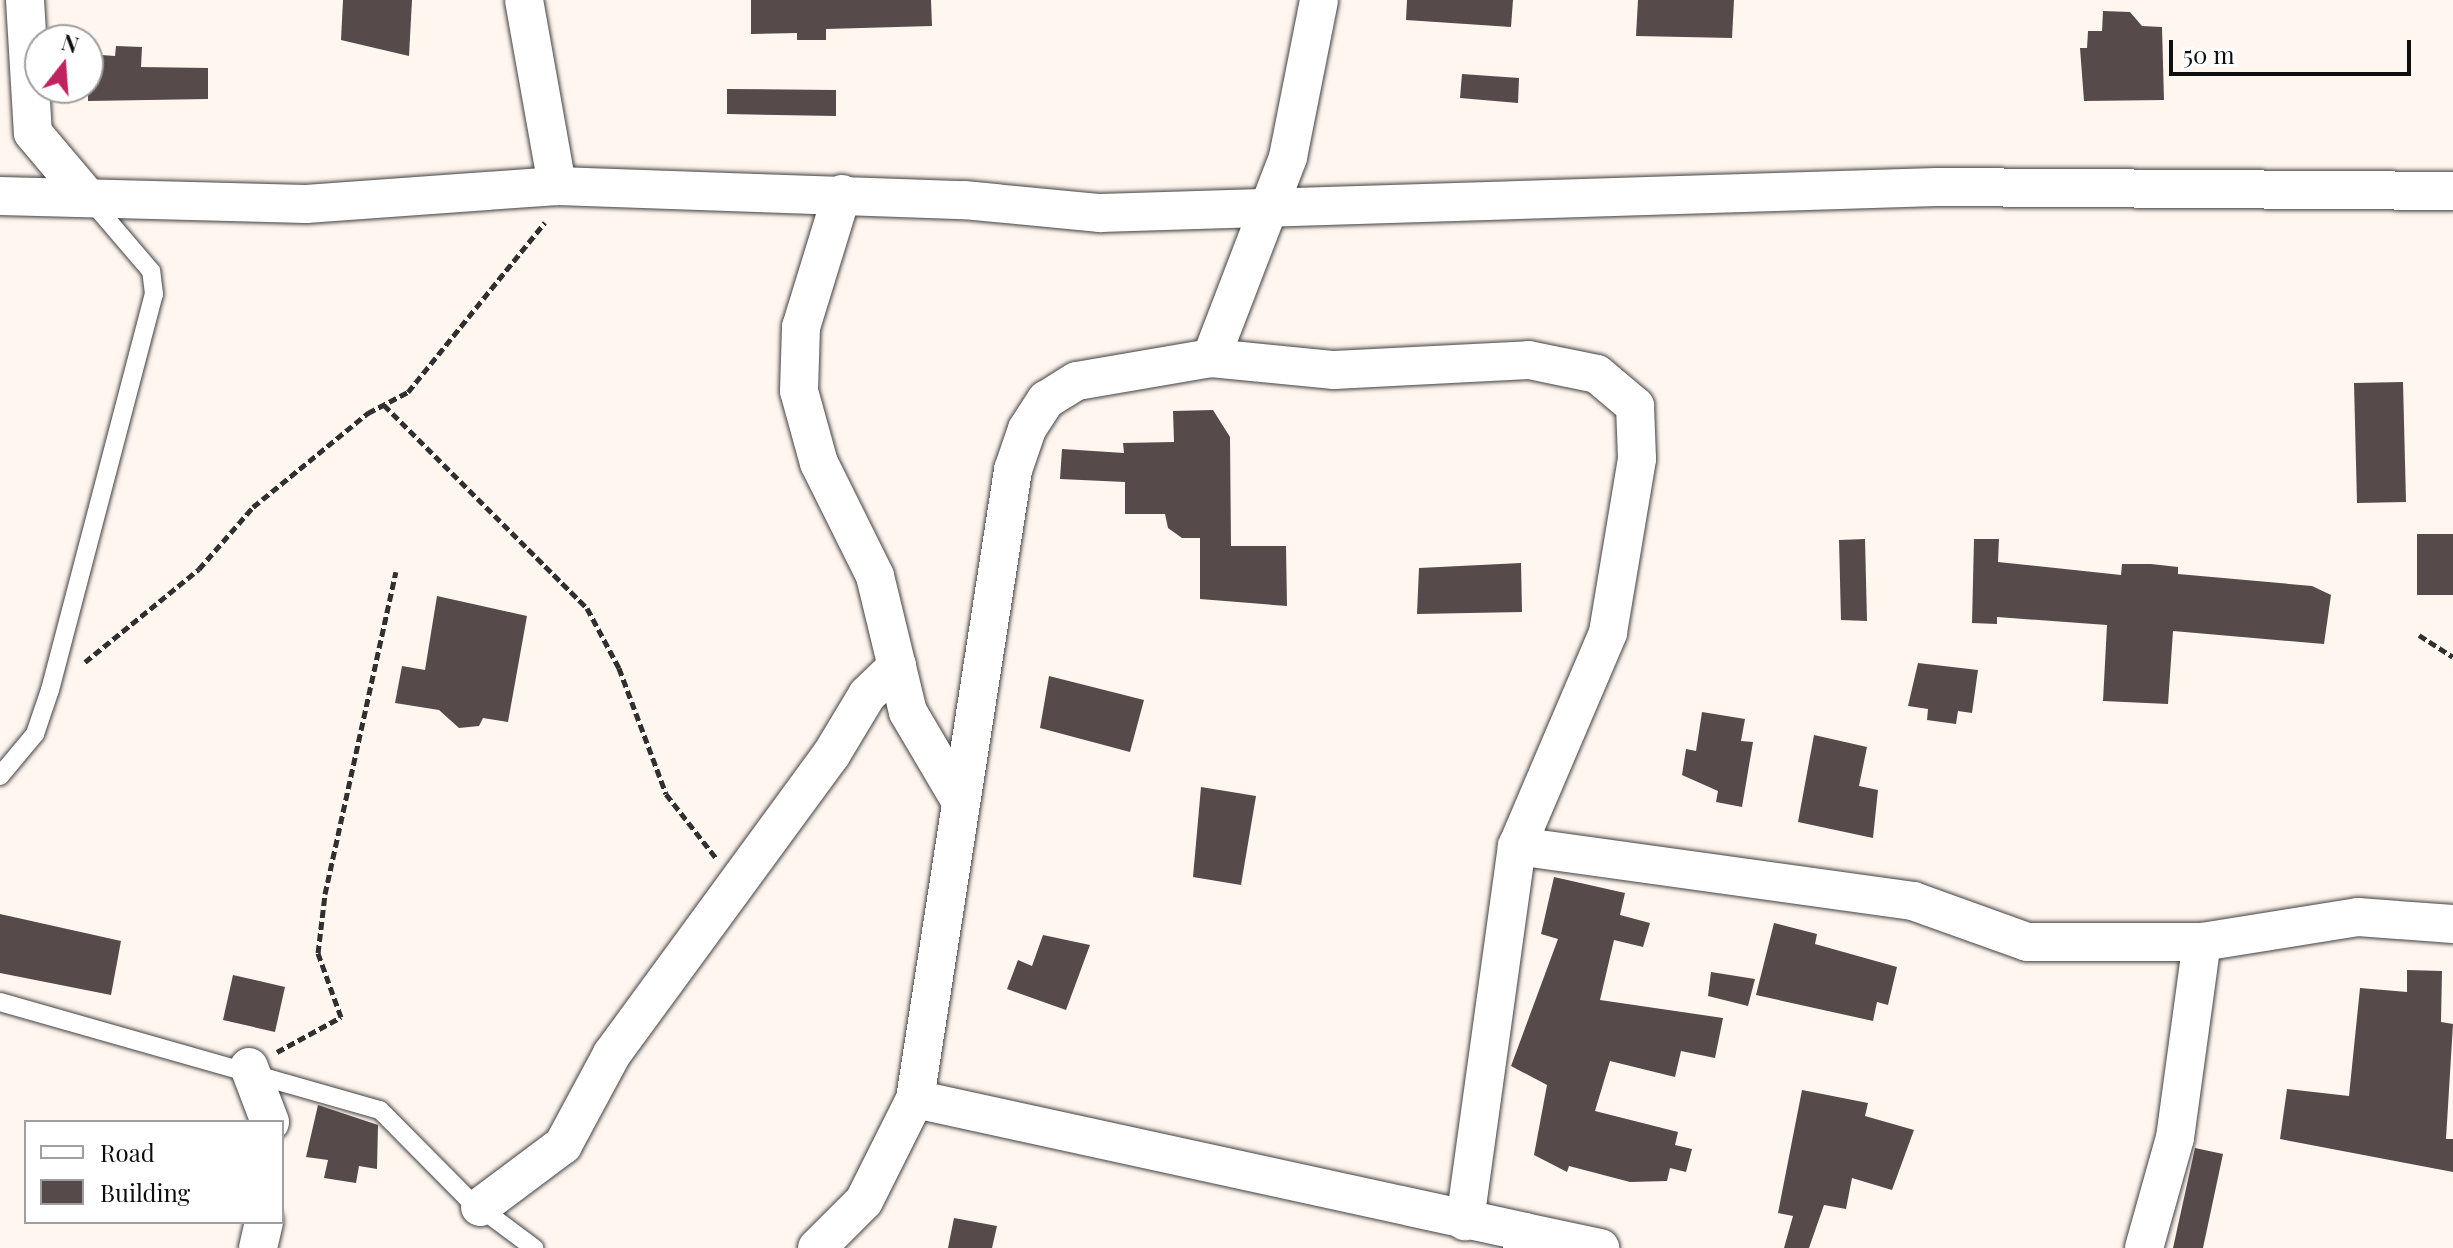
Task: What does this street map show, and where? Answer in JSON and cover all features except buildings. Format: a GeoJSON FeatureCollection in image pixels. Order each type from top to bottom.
{"type":"FeatureCollection","features":[{"type":"Feature","properties":{"kind":"street"},"geometry":{"type":"LineString","coordinates":[[25,0],[33,133],[87,197]]}},
{"type":"Feature","properties":{"kind":"street"},"geometry":{"type":"LineString","coordinates":[[524,0],[557,186]]}},
{"type":"Feature","properties":{"kind":"street"},"geometry":{"type":"LineString","coordinates":[[1211,358],[1269,209],[1301,106],[1319,0]]}},
{"type":"Feature","properties":{"kind":"street"},"geometry":{"type":"LineString","coordinates":[[0,196],[306,204],[557,186],[842,194],[1100,213],[1937,187],[2453,191]]}},
{"type":"Feature","properties":{"kind":"street"},"geometry":{"type":"LineString","coordinates":[[842,194],[801,327],[799,391],[819,463],[875,576],[908,712],[961,802]]}},
{"type":"Feature","properties":{"kind":"street"},"geometry":{"type":"LineString","coordinates":[[817,1248],[864,1201],[915,1099],[1013,470],[1027,429],[1046,400],[1077,381],[1211,358],[1334,370],[1529,360],[1597,374],[1635,406],[1637,459],[1608,633],[1517,846],[1465,1221]]}},
{"type":"Feature","properties":{"kind":"street"},"geometry":{"type":"LineString","coordinates":[[480,1207],[563,1145],[612,1054],[737,886],[867,695],[897,666]]}},
{"type":"Feature","properties":{"kind":"street"},"geometry":{"type":"LineString","coordinates":[[1517,846],[1913,901],[2027,942],[2202,942],[2358,917],[2453,924]]}},
{"type":"Feature","properties":{"kind":"street"},"geometry":{"type":"LineString","coordinates":[[2144,1248],[2175,1138],[2202,942]]}},
{"type":"Feature","properties":{"kind":"street"},"geometry":{"type":"LineString","coordinates":[[249,1067],[269,1120]]}},
{"type":"Feature","properties":{"kind":"street"},"geometry":{"type":"LineString","coordinates":[[915,1099],[1465,1221],[1523,1240],[1600,1248]]}},
{"type":"Feature","properties":{"kind":"street"},"geometry":{"type":"LineString","coordinates":[[258,1248],[264,1224]]}},
{"type":"Feature","properties":{"kind":"lane"},"geometry":{"type":"LineString","coordinates":[[0,776],[35,734],[50,690],[154,294],[151,271],[128,236],[87,197]]}},
{"type":"Feature","properties":{"kind":"lane"},"geometry":{"type":"LineString","coordinates":[[0,1002],[249,1067],[380,1110],[480,1207],[534,1248]]}},
{"type":"Feature","properties":{"kind":"path"},"geometry":{"type":"LineString","coordinates":[[50,690],[199,569],[253,507],[436,362],[527,251],[557,186]]}},
{"type":"Feature","properties":{"kind":"path"},"geometry":{"type":"LineString","coordinates":[[384,405],[587,608],[619,668],[666,794],[737,886]]}},
{"type":"Feature","properties":{"kind":"path"},"geometry":{"type":"LineString","coordinates":[[249,1067],[341,1017],[318,953],[325,894],[396,572]]}},
{"type":"Feature","properties":{"kind":"path"},"geometry":{"type":"LineString","coordinates":[[2419,635],[2453,657]]}}]}
